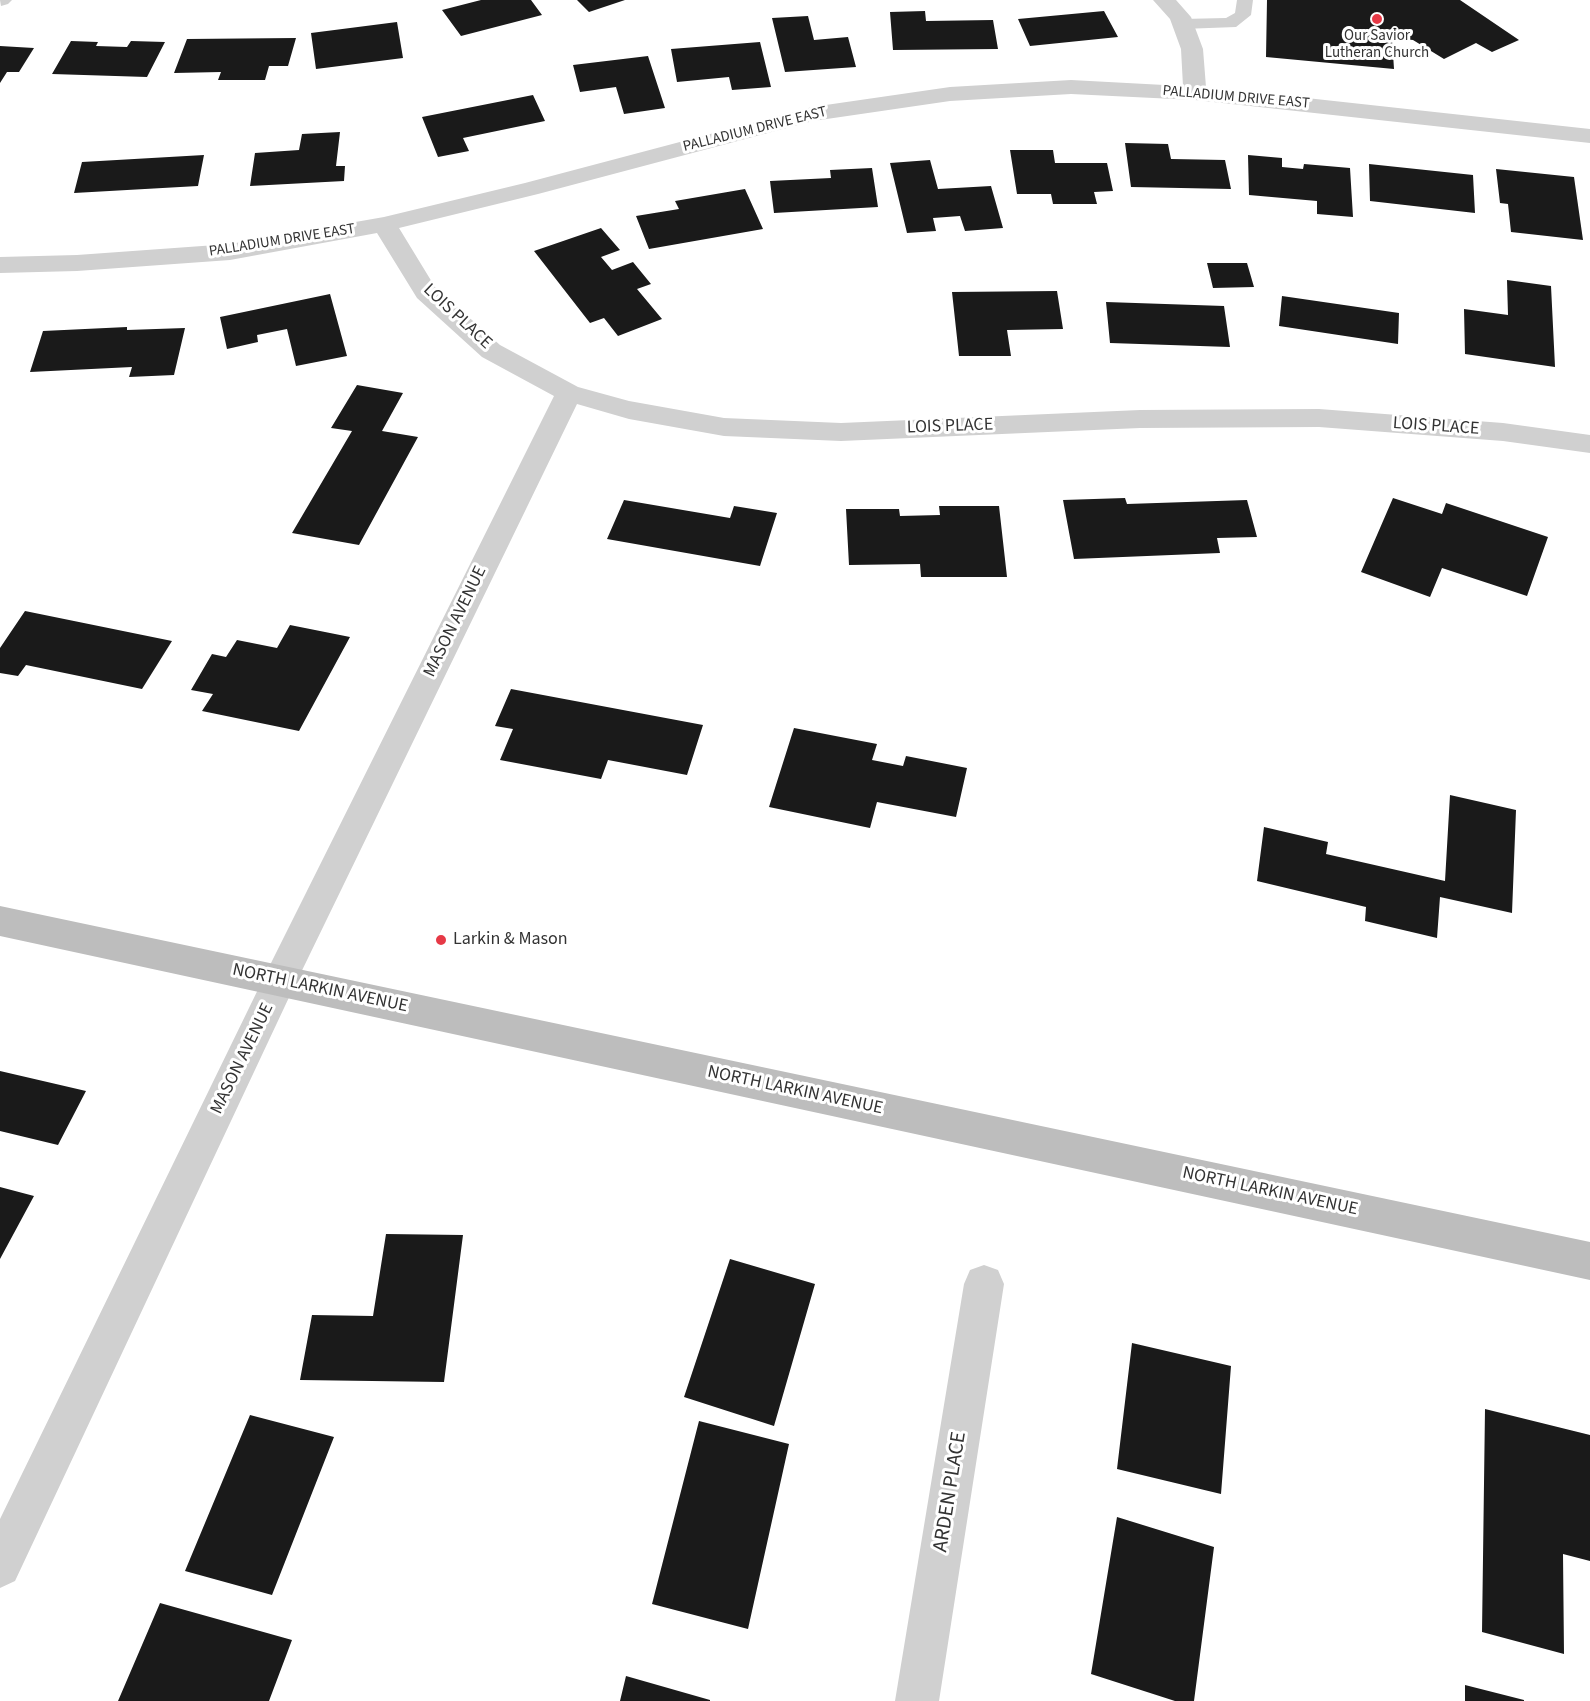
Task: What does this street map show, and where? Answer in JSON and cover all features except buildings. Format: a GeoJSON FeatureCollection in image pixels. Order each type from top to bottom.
{"type":"FeatureCollection","features":[{"type":"Feature","properties":{"kind":"main road","name":"NORTH LARKIN AVENUE"},"geometry":{"type":"LineString","coordinates":[[0,921],[1590,1261]]}},
{"type":"Feature","properties":{"kind":"street"},"geometry":{"type":"LineString","coordinates":[[1164,0],[1180,17],[1192,48],[1195,93]]}},
{"type":"Feature","properties":{"kind":"street","name":"PALLADIUM DRIVE EAST"},"geometry":{"type":"LineString","coordinates":[[0,264],[77,263],[230,252],[384,224],[530,189],[812,114],[950,94],[1071,87],[1195,93],[1590,136]]}},
{"type":"Feature","properties":{"kind":"street","name":"LOIS PLACE"},"geometry":{"type":"LineString","coordinates":[[384,224],[426,292],[491,351],[569,393],[629,410],[724,427],[841,432],[1140,419],[1319,418],[1503,432],[1590,444]]}},
{"type":"Feature","properties":{"kind":"street","name":"MASON AVENUE"},"geometry":{"type":"LineString","coordinates":[[0,1566],[280,980],[569,393]]}},
{"type":"Feature","properties":{"kind":"street","name":"ARDEN PLACE"},"geometry":{"type":"LineString","coordinates":[[917,1701],[984,1284]]}},
{"type":"Feature","properties":{"kind":"lane"},"geometry":{"type":"LineString","coordinates":[[1182,24],[1230,24],[1244,15],[1245,0]]}},
{"type":"Feature","properties":{"kind":"place","name":"Our Savior Lutheran Church"},"geometry":{"type":"Point","coordinates":[1377,19]}},
{"type":"Feature","properties":{"kind":"place","name":"Larkin & Mason"},"geometry":{"type":"Point","coordinates":[441,940]}}]}
